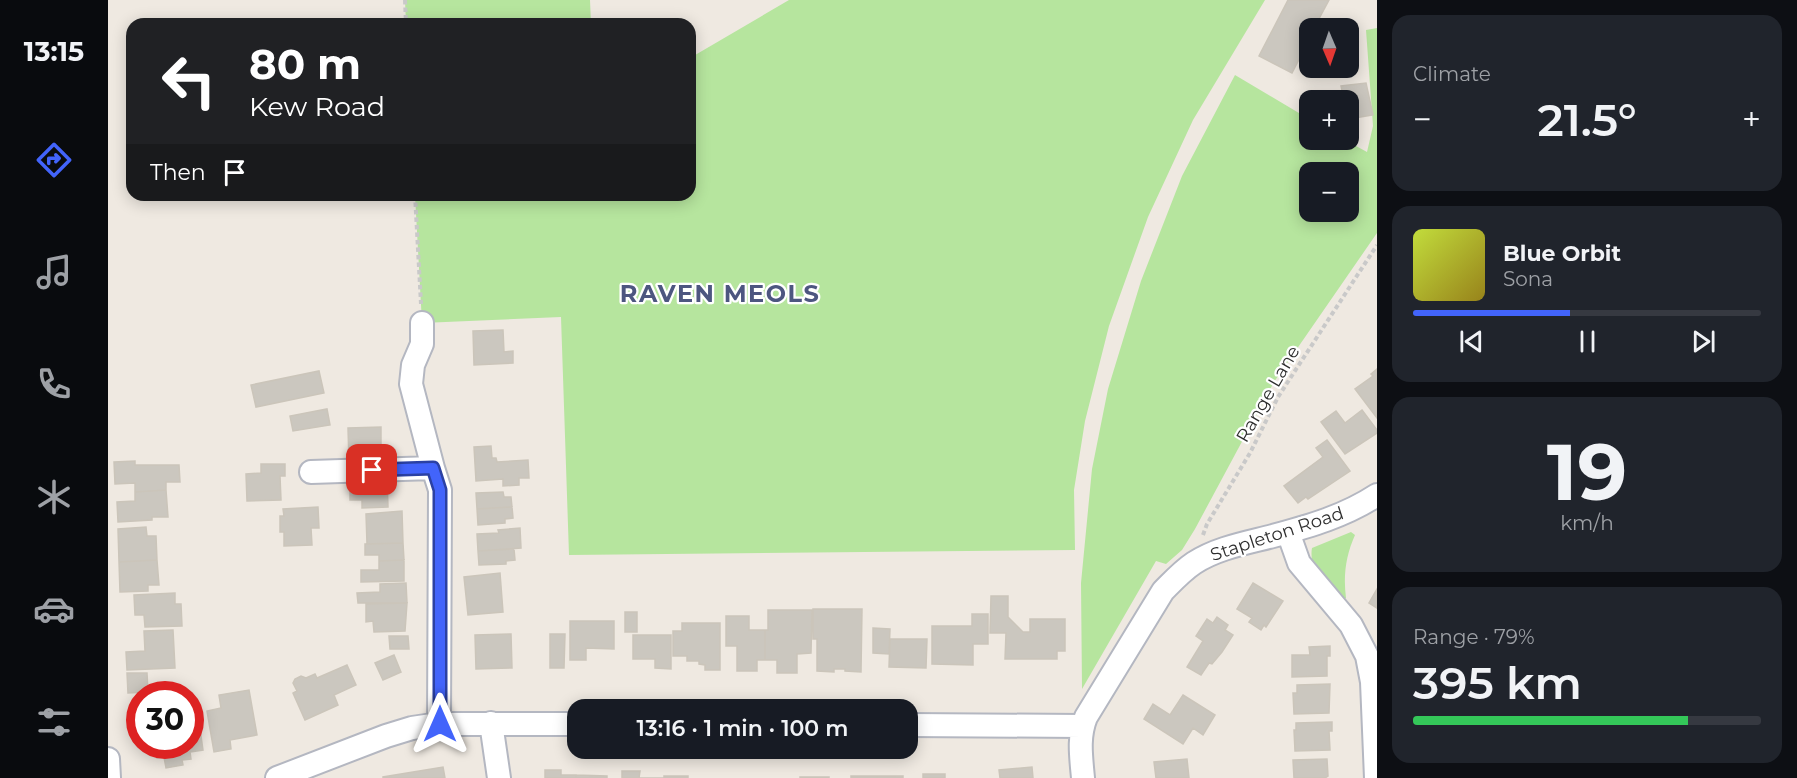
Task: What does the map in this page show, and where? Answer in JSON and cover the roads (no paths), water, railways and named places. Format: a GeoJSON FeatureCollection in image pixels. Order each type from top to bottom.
{"type":"FeatureCollection","features":[{"type":"Feature","properties":{"kind":"street"},"geometry":{"type":"LineString","coordinates":[[422,323],[422,344],[413,365],[411,384],[440,490],[440,724]]}},
{"type":"Feature","properties":{"kind":"street"},"geometry":{"type":"LineString","coordinates":[[311,472],[433,468]]}},
{"type":"Feature","properties":{"kind":"street","name":"Stapleton Road"},"geometry":{"type":"LineString","coordinates":[[1083,726],[1086,717],[1163,591],[1178,575],[1214,552],[1336,516],[1377,495]]}},
{"type":"Feature","properties":{"kind":"street"},"geometry":{"type":"LineString","coordinates":[[1288,532],[1299,563],[1351,625],[1368,656],[1372,682],[1376,778]]}},
{"type":"Feature","properties":{"kind":"street"},"geometry":{"type":"LineString","coordinates":[[491,723],[498,778]]}},
{"type":"Feature","properties":{"kind":"street"},"geometry":{"type":"LineString","coordinates":[[277,778],[386,736],[440,724],[567,724]]}},
{"type":"Feature","properties":{"kind":"street"},"geometry":{"type":"LineString","coordinates":[[918,725],[1083,726],[1080,741],[1083,778]]}},
{"type":"Feature","properties":{"kind":"street"},"geometry":{"type":"LineString","coordinates":[[108,759],[109,778]]}},
{"type":"Feature","properties":{"kind":"district","name":"RAVEN MEOLS"},"geometry":{"type":"Point","coordinates":[720,294]}}]}
